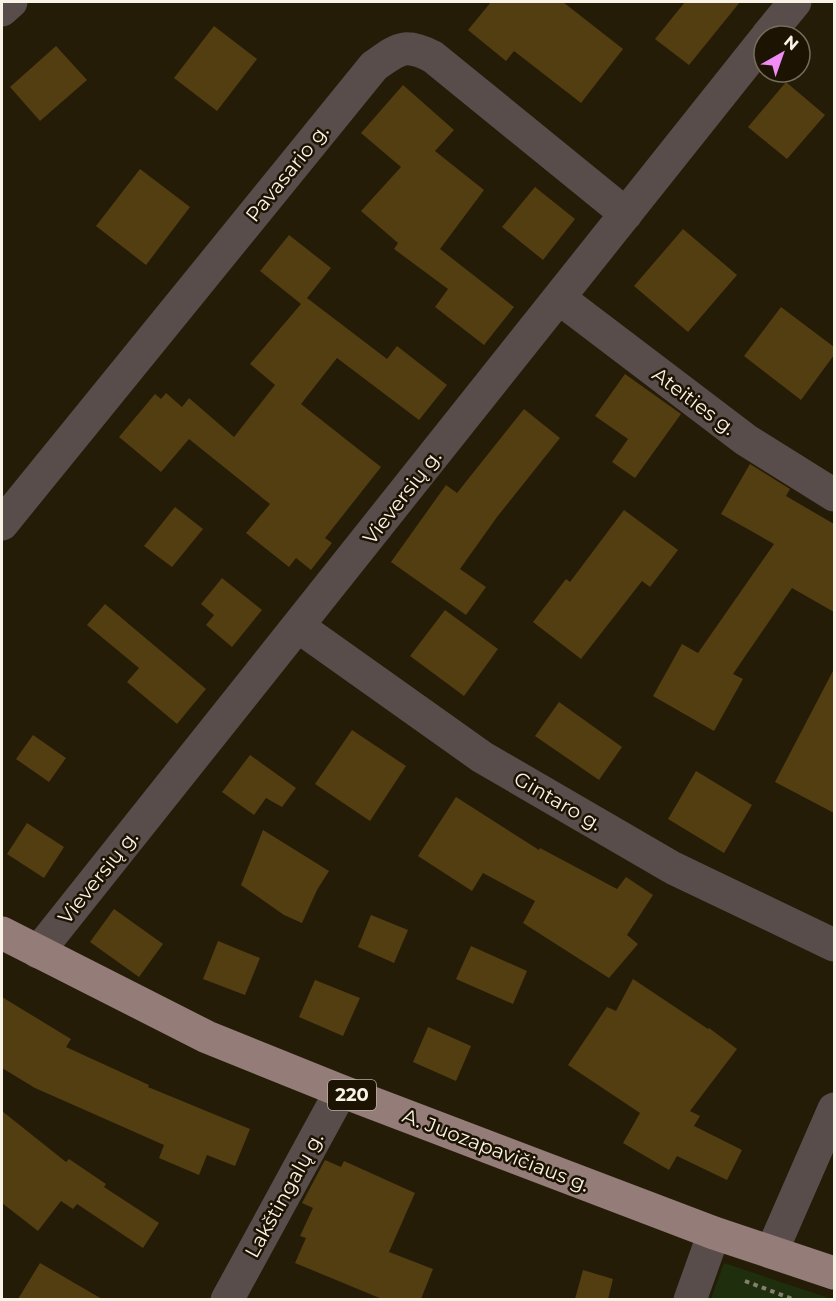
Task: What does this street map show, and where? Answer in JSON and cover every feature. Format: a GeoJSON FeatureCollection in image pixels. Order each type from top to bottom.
{"type":"FeatureCollection","features":[{"type":"Feature","properties":{"kind":"main road","name":"A. Juozapavičiaus g."},"geometry":{"type":"LineString","coordinates":[[2,933],[207,1037],[714,1233],[834,1273]]}},
{"type":"Feature","properties":{"kind":"street"},"geometry":{"type":"LineString","coordinates":[[2,10],[11,2]]}},
{"type":"Feature","properties":{"kind":"street"},"geometry":{"type":"LineString","coordinates":[[777,24],[795,2]]}},
{"type":"Feature","properties":{"kind":"street","name":"Pavasario g."},"geometry":{"type":"LineString","coordinates":[[2,524],[374,66],[399,49],[418,49],[432,57],[626,214]]}},
{"type":"Feature","properties":{"kind":"street","name":"Vieversių g."},"geometry":{"type":"LineString","coordinates":[[38,952],[752,55]]}},
{"type":"Feature","properties":{"kind":"street","name":"Ateities g."},"geometry":{"type":"LineString","coordinates":[[560,298],[746,440],[834,495]]}},
{"type":"Feature","properties":{"kind":"street","name":"Gintaro g."},"geometry":{"type":"LineString","coordinates":[[299,627],[492,763],[673,868],[834,945]]}},
{"type":"Feature","properties":{"kind":"street","name":"Lakštingalų g."},"geometry":{"type":"LineString","coordinates":[[227,1299],[342,1091]]}},
{"type":"Feature","properties":{"kind":"street"},"geometry":{"type":"LineString","coordinates":[[772,1251],[834,1109]]}},
{"type":"Feature","properties":{"kind":"street"},"geometry":{"type":"LineString","coordinates":[[690,1299],[714,1233]]}},
{"type":"Feature","properties":{"kind":"green space"},"geometry":{"type":"Polygon","coordinates":[[[724,1263],[832,1299],[711,1299],[724,1263]]]}},
{"type":"Feature","properties":{"kind":"building"},"geometry":{"type":"Polygon","coordinates":[[[491,2],[563,2],[623,49],[581,103],[514,51],[506,61],[468,30],[491,2]]]}},
{"type":"Feature","properties":{"kind":"building"},"geometry":{"type":"Polygon","coordinates":[[[685,2],[740,2],[689,65],[655,39],[685,2]]]}},
{"type":"Feature","properties":{"kind":"building"},"geometry":{"type":"Polygon","coordinates":[[[214,26],[257,59],[217,111],[174,78],[214,26]]]}},
{"type":"Feature","properties":{"kind":"building"},"geometry":{"type":"Polygon","coordinates":[[[56,46],[87,80],[40,121],[10,87],[56,46]]]}},
{"type":"Feature","properties":{"kind":"building"},"geometry":{"type":"Polygon","coordinates":[[[784,84],[788,84],[825,115],[787,159],[748,127],[784,84]]]}},
{"type":"Feature","properties":{"kind":"building"},"geometry":{"type":"Polygon","coordinates":[[[403,85],[454,130],[435,151],[484,190],[440,249],[514,307],[484,345],[435,307],[448,289],[394,249],[398,243],[361,211],[401,167],[361,133],[403,85]]]}},
{"type":"Feature","properties":{"kind":"building"},"geometry":{"type":"Polygon","coordinates":[[[140,169],[190,207],[146,265],[96,226],[140,169]]]}},
{"type":"Feature","properties":{"kind":"building"},"geometry":{"type":"Polygon","coordinates":[[[535,187],[575,219],[543,260],[502,227],[535,187]]]}},
{"type":"Feature","properties":{"kind":"building"},"geometry":{"type":"Polygon","coordinates":[[[683,229],[737,275],[688,332],[634,286],[683,229]]]}},
{"type":"Feature","properties":{"kind":"building"},"geometry":{"type":"Polygon","coordinates":[[[289,235],[331,268],[307,298],[387,359],[397,346],[447,385],[419,420],[337,358],[301,404],[381,467],[325,538],[332,543],[311,570],[296,558],[289,567],[246,533],[270,504],[189,439],[161,472],[119,437],[155,394],[161,399],[166,393],[182,407],[189,398],[234,437],[275,385],[250,364],[301,304],[260,271],[289,235]]]}},
{"type":"Feature","properties":{"kind":"building"},"geometry":{"type":"Polygon","coordinates":[[[781,307],[834,347],[834,355],[801,400],[744,356],[781,307]]]}},
{"type":"Feature","properties":{"kind":"building"},"geometry":{"type":"Polygon","coordinates":[[[625,374],[681,414],[635,478],[612,462],[628,439],[595,416],[625,374]]]}},
{"type":"Feature","properties":{"kind":"building"},"geometry":{"type":"Polygon","coordinates":[[[524,409],[560,438],[497,517],[460,569],[486,587],[466,615],[391,562],[446,485],[457,493],[524,409]]]}},
{"type":"Feature","properties":{"kind":"building"},"geometry":{"type":"Polygon","coordinates":[[[750,464],[790,489],[786,496],[834,524],[834,612],[792,588],[733,674],[743,679],[714,731],[653,696],[682,644],[698,653],[774,544],[721,514],[750,464]]]}},
{"type":"Feature","properties":{"kind":"building"},"geometry":{"type":"Polygon","coordinates":[[[175,507],[203,529],[172,567],[144,546],[175,507]]]}},
{"type":"Feature","properties":{"kind":"building"},"geometry":{"type":"Polygon","coordinates":[[[624,510],[678,550],[650,587],[642,581],[581,659],[533,622],[566,579],[570,582],[624,510]]]}},
{"type":"Feature","properties":{"kind":"building"},"geometry":{"type":"Polygon","coordinates":[[[222,578],[262,610],[232,647],[206,625],[214,615],[201,604],[222,578]]]}},
{"type":"Feature","properties":{"kind":"building"},"geometry":{"type":"Polygon","coordinates":[[[105,604],[206,689],[177,724],[127,682],[139,668],[87,625],[105,604]]]}},
{"type":"Feature","properties":{"kind":"building"},"geometry":{"type":"Polygon","coordinates":[[[445,610],[498,649],[464,696],[410,656],[445,610]]]}},
{"type":"Feature","properties":{"kind":"building"},"geometry":{"type":"Polygon","coordinates":[[[834,669],[834,813],[775,782],[834,669]]]}},
{"type":"Feature","properties":{"kind":"building"},"geometry":{"type":"Polygon","coordinates":[[[559,702],[622,747],[599,780],[535,736],[559,702]]]}},
{"type":"Feature","properties":{"kind":"building"},"geometry":{"type":"Polygon","coordinates":[[[352,730],[406,766],[370,821],[315,784],[352,730]]]}},
{"type":"Feature","properties":{"kind":"building"},"geometry":{"type":"Polygon","coordinates":[[[33,735],[66,758],[49,782],[16,759],[33,735]]]}},
{"type":"Feature","properties":{"kind":"building"},"geometry":{"type":"Polygon","coordinates":[[[250,755],[296,788],[282,807],[266,798],[254,815],[222,792],[250,755]]]}},
{"type":"Feature","properties":{"kind":"building"},"geometry":{"type":"Polygon","coordinates":[[[696,771],[752,805],[724,853],[668,819],[696,771]]]}},
{"type":"Feature","properties":{"kind":"building"},"geometry":{"type":"Polygon","coordinates":[[[456,797],[539,850],[540,848],[617,889],[626,877],[653,895],[627,935],[638,944],[609,978],[523,923],[535,901],[483,873],[472,891],[418,856],[456,797]]]}},
{"type":"Feature","properties":{"kind":"building"},"geometry":{"type":"Polygon","coordinates":[[[27,823],[64,847],[44,878],[7,854],[27,823]]]}},
{"type":"Feature","properties":{"kind":"building"},"geometry":{"type":"Polygon","coordinates":[[[263,830],[329,871],[317,890],[302,923],[284,915],[241,885],[263,830]]]}},
{"type":"Feature","properties":{"kind":"building"},"geometry":{"type":"Polygon","coordinates":[[[114,909],[163,944],[139,977],[90,942],[114,909]]]}},
{"type":"Feature","properties":{"kind":"building"},"geometry":{"type":"Polygon","coordinates":[[[371,915],[408,930],[394,963],[358,947],[371,915]]]}},
{"type":"Feature","properties":{"kind":"building"},"geometry":{"type":"Polygon","coordinates":[[[218,941],[260,958],[245,995],[203,979],[218,941]]]}},
{"type":"Feature","properties":{"kind":"building"},"geometry":{"type":"Polygon","coordinates":[[[471,946],[527,971],[513,1004],[456,979],[471,946]]]}},
{"type":"Feature","properties":{"kind":"building"},"geometry":{"type":"Polygon","coordinates":[[[633,979],[737,1049],[690,1111],[700,1116],[694,1126],[742,1150],[727,1180],[677,1156],[669,1170],[623,1143],[640,1113],[568,1065],[607,1007],[616,1011],[633,979]]]}},
{"type":"Feature","properties":{"kind":"building"},"geometry":{"type":"Polygon","coordinates":[[[315,980],[360,998],[343,1036],[299,1017],[315,980]]]}},
{"type":"Feature","properties":{"kind":"building"},"geometry":{"type":"Polygon","coordinates":[[[2,997],[71,1039],[66,1047],[149,1085],[148,1087],[250,1129],[235,1166],[207,1155],[199,1175],[159,1158],[164,1145],[35,1088],[2,1068],[2,997]]]}},
{"type":"Feature","properties":{"kind":"building"},"geometry":{"type":"Polygon","coordinates":[[[428,1027],[471,1046],[456,1081],[413,1062],[428,1027]]]}},
{"type":"Feature","properties":{"kind":"building"},"geometry":{"type":"Polygon","coordinates":[[[2,1111],[66,1162],[69,1159],[106,1184],[104,1187],[159,1223],[143,1248],[77,1204],[73,1209],[61,1201],[38,1231],[2,1203],[2,1111]]]}},
{"type":"Feature","properties":{"kind":"building"},"geometry":{"type":"Polygon","coordinates":[[[325,1160],[341,1167],[344,1161],[415,1193],[389,1252],[433,1269],[421,1299],[382,1299],[295,1263],[306,1238],[300,1236],[313,1208],[302,1203],[325,1160]]]}},
{"type":"Feature","properties":{"kind":"building"},"geometry":{"type":"Polygon","coordinates":[[[40,1263],[102,1299],[18,1299],[40,1263]]]}},
{"type":"Feature","properties":{"kind":"building"},"geometry":{"type":"Polygon","coordinates":[[[583,1270],[613,1279],[608,1299],[575,1299],[583,1270]]]}}]}
